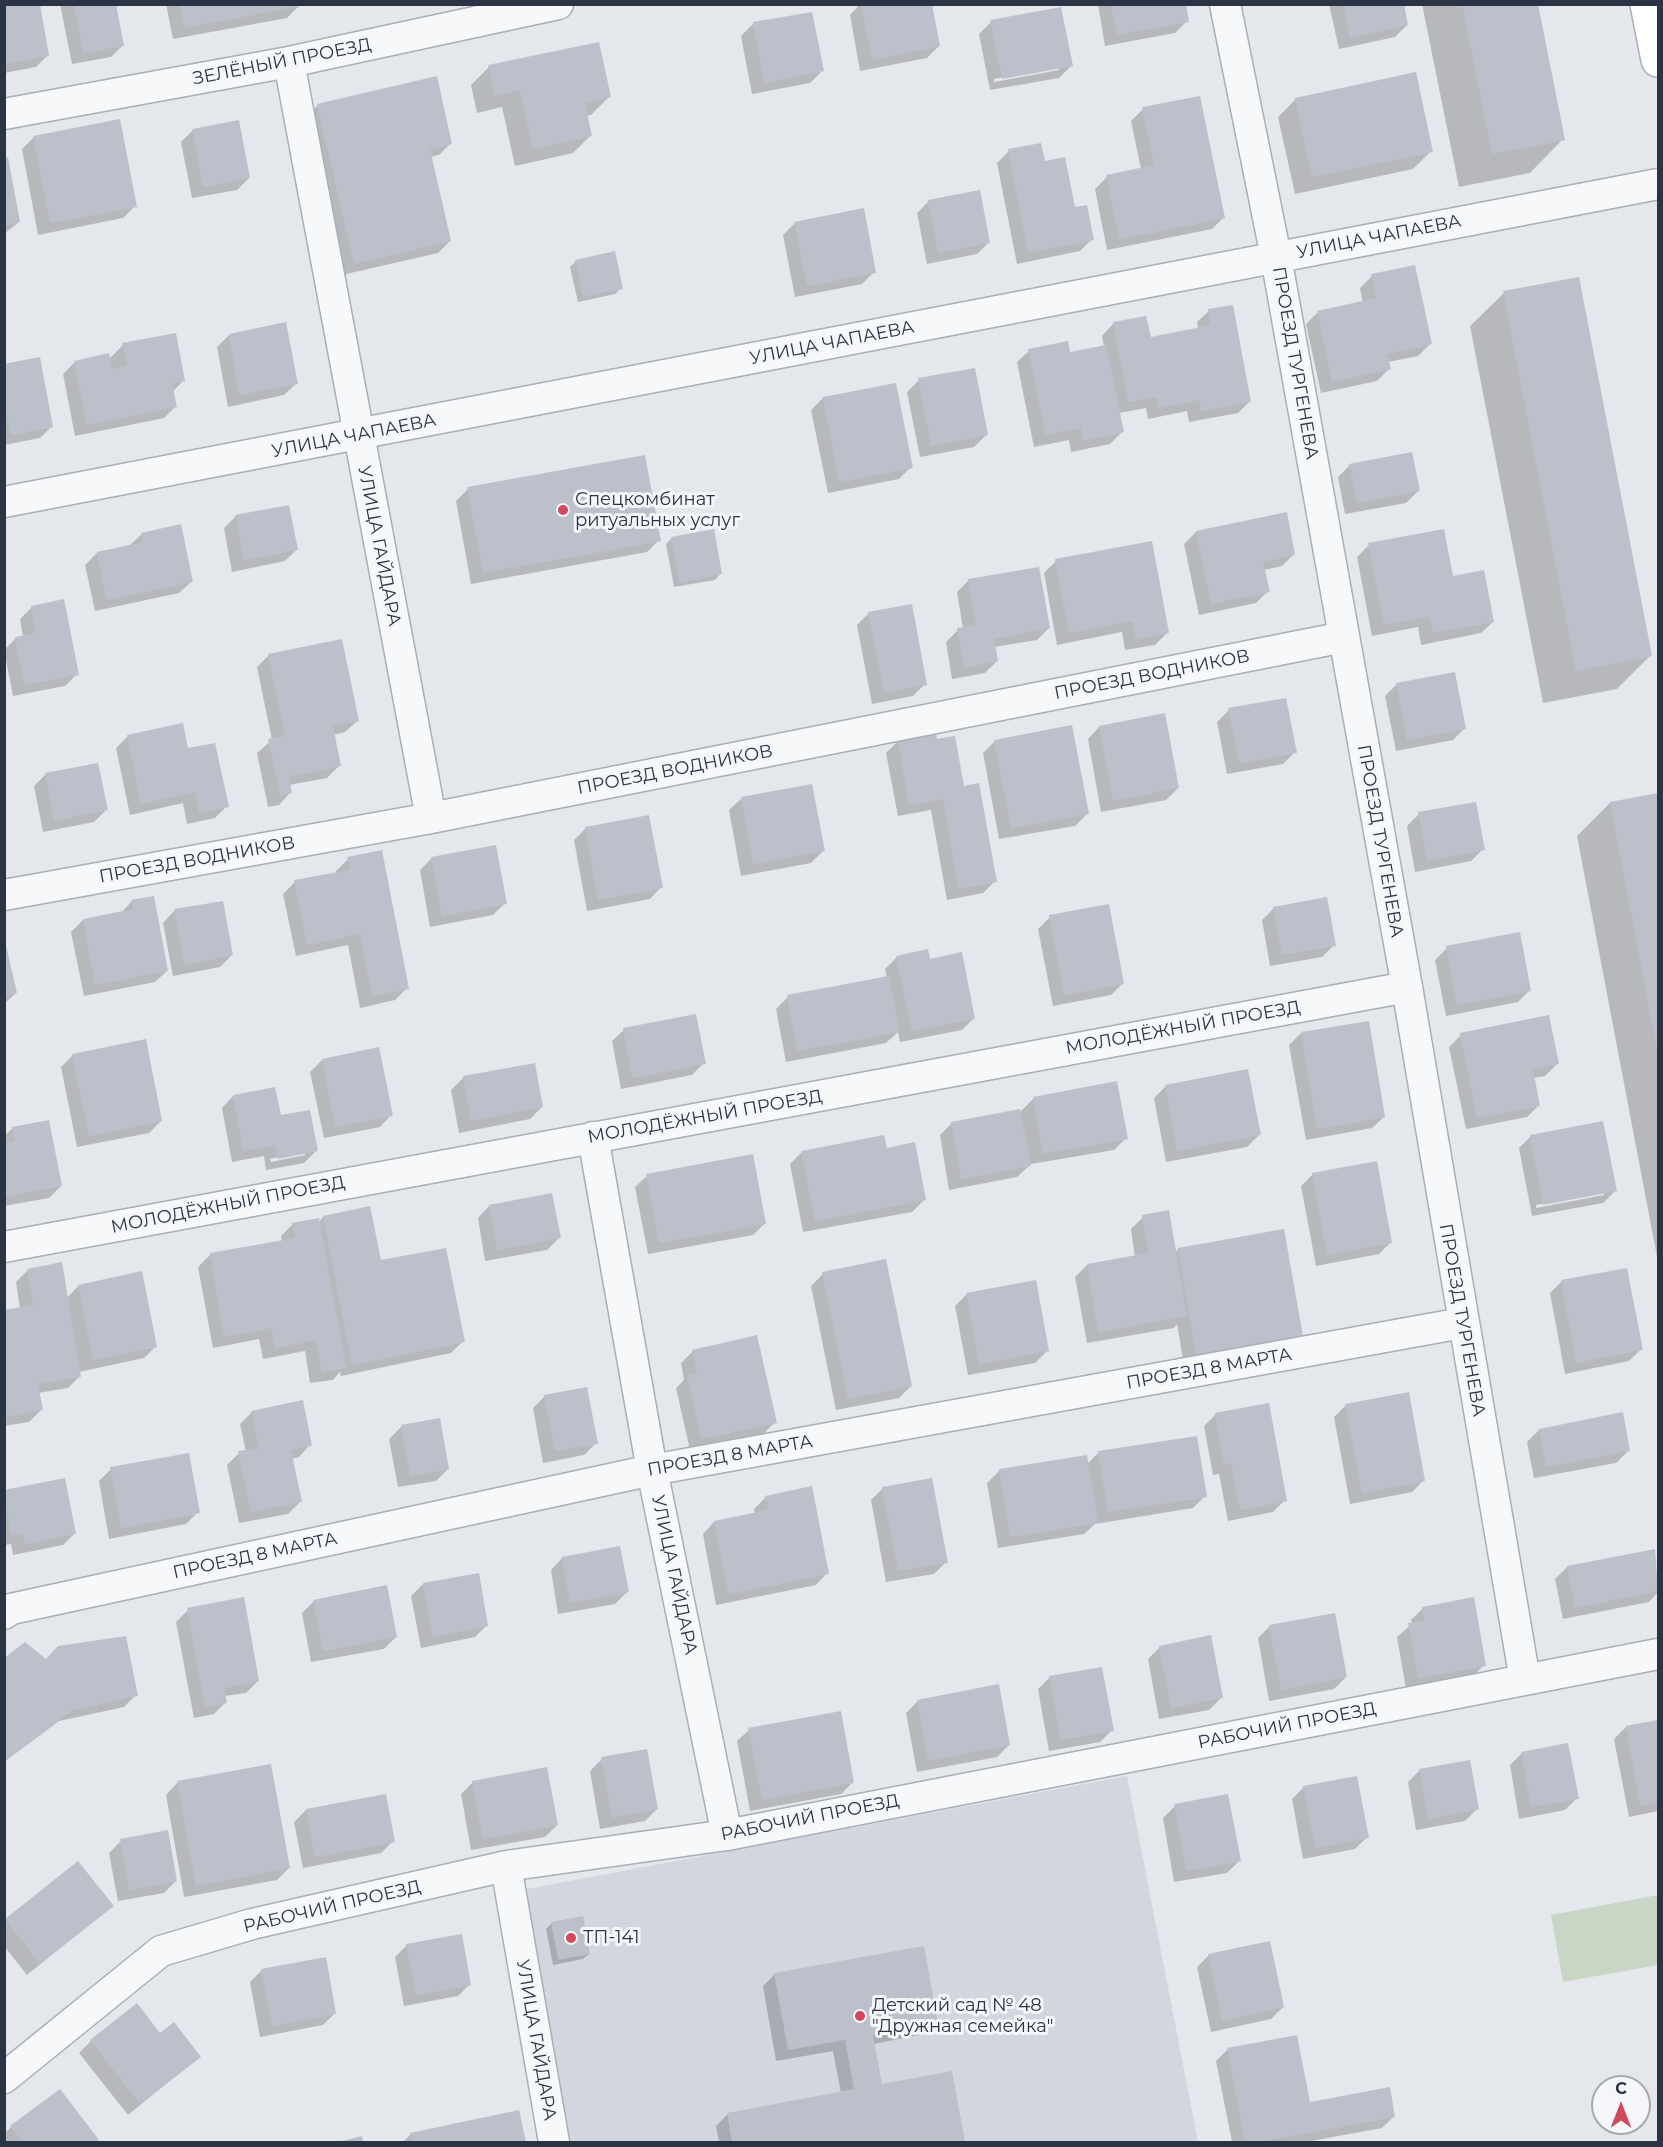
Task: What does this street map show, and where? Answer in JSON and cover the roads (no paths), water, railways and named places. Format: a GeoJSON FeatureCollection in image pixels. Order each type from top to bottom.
{"type":"FeatureCollection","features":[{"type":"Feature","properties":{"kind":"main road"},"geometry":{"type":"LineString","coordinates":[[1647,4],[1659,60]]}},
{"type":"Feature","properties":{"kind":"street","name":"ЗЕЛЁНЫЙ ПРОЕЗД"},"geometry":{"type":"LineString","coordinates":[[4,114],[289,62],[494,11],[558,4]]}},
{"type":"Feature","properties":{"kind":"street","name":"ПРОЕЗД ТУРГЕНЕВА"},"geometry":{"type":"LineString","coordinates":[[1225,4],[1276,257],[1407,987],[1462,1323],[1525,1680]]}},
{"type":"Feature","properties":{"kind":"street","name":"УЛИЦА ГАЙДАРА"},"geometry":{"type":"LineString","coordinates":[[289,62],[430,818]]}},
{"type":"Feature","properties":{"kind":"street","name":"УЛИЦА ЧАПАЕВА"},"geometry":{"type":"LineString","coordinates":[[4,502],[1659,184]]}},
{"type":"Feature","properties":{"kind":"street","name":"ПРОЕЗД ВОДНИКОВ"},"geometry":{"type":"LineString","coordinates":[[4,896],[430,818],[1344,637]]}},
{"type":"Feature","properties":{"kind":"street","name":"МОЛОДЁЖНЫЙ ПРОЕЗД"},"geometry":{"type":"LineString","coordinates":[[4,1247],[1407,987]]}},
{"type":"Feature","properties":{"kind":"street","name":"УЛИЦА ГАЙДАРА"},"geometry":{"type":"LineString","coordinates":[[593,1137],[652,1470],[727,1835]]}},
{"type":"Feature","properties":{"kind":"street","name":"ПРОЕЗД 8 МАРТА"},"geometry":{"type":"LineString","coordinates":[[4,1614],[12,1609],[652,1470],[1462,1323]]}},
{"type":"Feature","properties":{"kind":"street","name":"РАБОЧИЙ ПРОЕЗД"},"geometry":{"type":"LineString","coordinates":[[4,2079],[161,1951],[252,1924],[506,1866],[727,1835],[1659,1654]]}},
{"type":"Feature","properties":{"kind":"street","name":"УЛИЦА ГАЙДАРА"},"geometry":{"type":"LineString","coordinates":[[506,1866],[554,2142]]}},
{"type":"Feature","properties":{"kind":"place","name":"Спецкомбинат ритуальных услуг"},"geometry":{"type":"Point","coordinates":[563,510]}},
{"type":"Feature","properties":{"kind":"place","name":"ТП-141"},"geometry":{"type":"Point","coordinates":[571,1938]}},
{"type":"Feature","properties":{"kind":"place","name":"Детский сад № 48 \"Дружная семейка\""},"geometry":{"type":"Point","coordinates":[860,2016]}}]}
